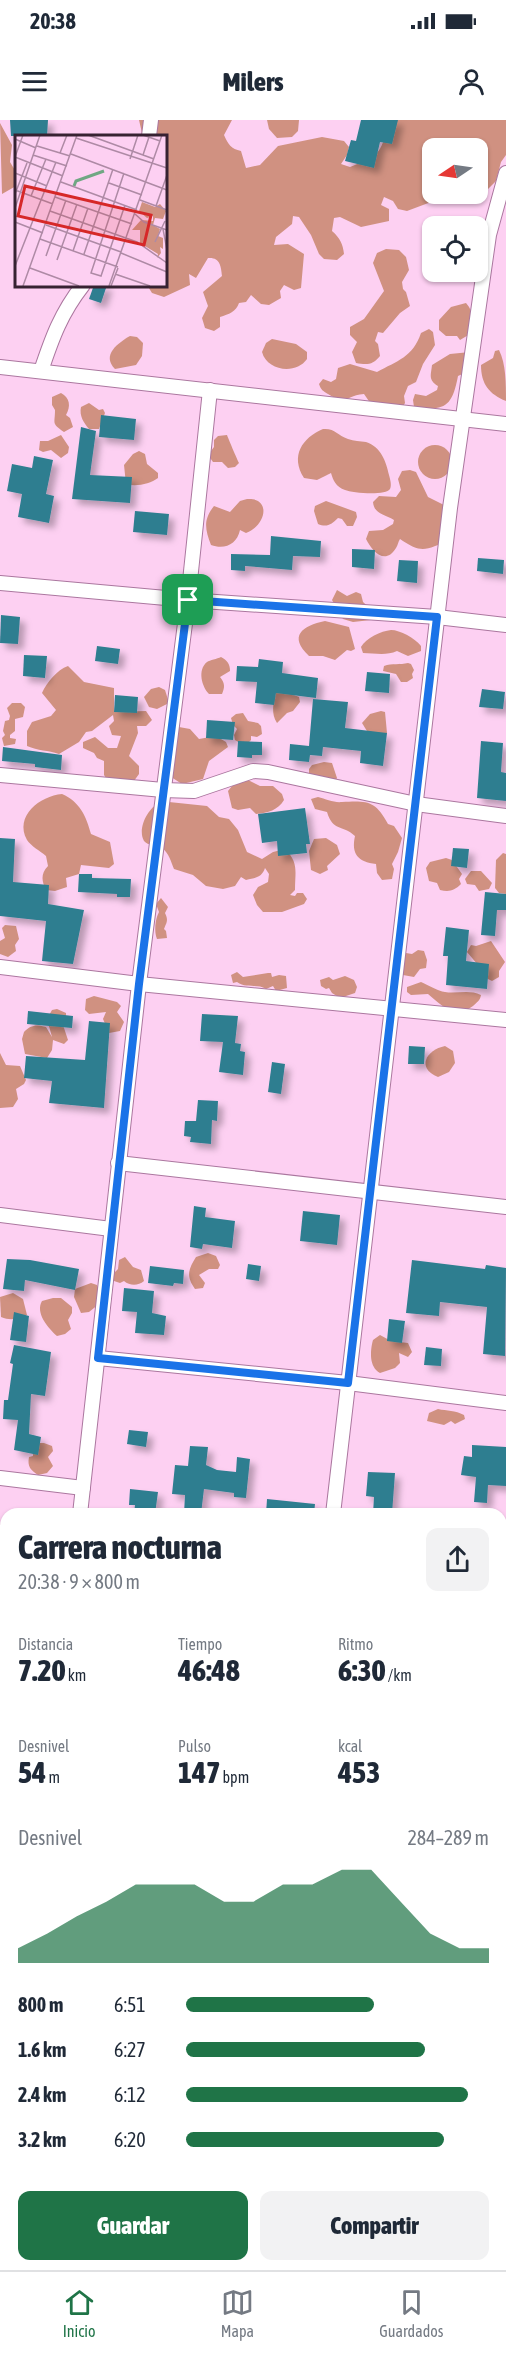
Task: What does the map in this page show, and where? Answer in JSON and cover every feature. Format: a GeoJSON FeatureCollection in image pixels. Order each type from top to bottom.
{"type":"FeatureCollection","features":[{"type":"Feature","properties":{"kind":"street"},"geometry":{"type":"LineString","coordinates":[[149,135],[151,120]]}},
{"type":"Feature","properties":{"kind":"street"},"geometry":{"type":"LineString","coordinates":[[334,1508],[462,418],[489,236],[504,182]]}},
{"type":"Feature","properties":{"kind":"street"},"geometry":{"type":"LineString","coordinates":[[41,371],[55,327],[82,286]]}},
{"type":"Feature","properties":{"kind":"street"},"geometry":{"type":"LineString","coordinates":[[0,367],[506,424]]}},
{"type":"Feature","properties":{"kind":"street"},"geometry":{"type":"LineString","coordinates":[[81,1508],[118,1163],[188,600],[210,390]]}},
{"type":"Feature","properties":{"kind":"street"},"geometry":{"type":"LineString","coordinates":[[0,583],[188,600],[437,617],[506,625]]}},
{"type":"Feature","properties":{"kind":"street"},"geometry":{"type":"LineString","coordinates":[[0,775],[163,790],[194,790],[253,771],[268,772],[416,804],[506,816]]}},
{"type":"Feature","properties":{"kind":"street"},"geometry":{"type":"LineString","coordinates":[[0,968],[506,1020]]}},
{"type":"Feature","properties":{"kind":"street"},"geometry":{"type":"LineString","coordinates":[[118,1163],[506,1207]]}},
{"type":"Feature","properties":{"kind":"street"},"geometry":{"type":"LineString","coordinates":[[0,1215],[111,1229]]}},
{"type":"Feature","properties":{"kind":"street"},"geometry":{"type":"LineString","coordinates":[[98,1358],[348,1383],[506,1403]]}},
{"type":"Feature","properties":{"kind":"street"},"geometry":{"type":"LineString","coordinates":[[0,1478],[83,1488]]}},
{"type":"Feature","properties":{"kind":"shaded area"},"geometry":{"type":"Polygon","coordinates":[[[139,120],[232,120],[224,135],[230,146],[241,151],[246,168],[260,165],[278,146],[322,137],[344,141],[349,147],[341,164],[350,167],[368,159],[378,151],[382,146],[389,120],[506,120],[506,155],[501,162],[496,181],[488,189],[488,138],[422,138],[422,204],[426,204],[407,211],[398,209],[393,201],[384,197],[381,205],[389,209],[389,221],[361,227],[340,217],[334,218],[332,231],[341,241],[344,254],[337,260],[324,259],[319,254],[311,235],[299,217],[293,216],[292,224],[276,237],[274,245],[288,244],[304,254],[301,288],[294,290],[284,285],[280,291],[281,298],[269,305],[261,304],[251,295],[246,302],[239,303],[232,312],[220,317],[220,327],[214,331],[205,328],[202,318],[208,306],[203,292],[222,276],[220,266],[215,259],[208,258],[196,278],[189,274],[190,285],[164,297],[152,293],[148,286],[166,286],[166,135],[145,135],[139,120]]]}},
{"type":"Feature","properties":{"kind":"shaded area"},"geometry":{"type":"Polygon","coordinates":[[[267,120],[299,120],[298,131],[292,137],[277,138],[269,129],[267,120]]]}},
{"type":"Feature","properties":{"kind":"shaded area"},"geometry":{"type":"Polygon","coordinates":[[[0,123],[12,145],[10,162],[15,170],[15,187],[2,194],[0,123]]]}},
{"type":"Feature","properties":{"kind":"shaded area"},"geometry":{"type":"Polygon","coordinates":[[[386,249],[399,250],[406,257],[409,270],[402,282],[410,306],[400,313],[383,333],[378,332],[375,341],[378,344],[380,356],[370,364],[356,363],[352,352],[357,342],[350,335],[350,327],[364,319],[384,291],[373,263],[377,253],[386,249]]]}},
{"type":"Feature","properties":{"kind":"shaded area"},"geometry":{"type":"Polygon","coordinates":[[[466,303],[473,318],[470,334],[460,340],[457,336],[446,336],[439,330],[439,320],[451,307],[466,303]]]}},
{"type":"Feature","properties":{"kind":"shaded area"},"geometry":{"type":"Polygon","coordinates":[[[429,329],[433,332],[435,345],[423,364],[416,382],[408,386],[404,396],[405,403],[401,410],[373,407],[364,394],[339,400],[321,388],[319,384],[323,379],[331,382],[336,379],[338,368],[350,364],[377,372],[391,365],[409,353],[421,333],[429,329]]]}},
{"type":"Feature","properties":{"kind":"shaded area"},"geometry":{"type":"Polygon","coordinates":[[[130,336],[137,337],[143,343],[142,356],[136,365],[115,369],[111,364],[110,354],[116,346],[130,336]]]}},
{"type":"Feature","properties":{"kind":"shaded area"},"geometry":{"type":"Polygon","coordinates":[[[272,339],[296,344],[307,352],[307,359],[302,364],[289,369],[276,367],[265,358],[262,352],[266,343],[272,339]]]}},
{"type":"Feature","properties":{"kind":"shaded area"},"geometry":{"type":"Polygon","coordinates":[[[499,350],[506,381],[506,401],[487,388],[481,372],[481,365],[493,358],[495,351],[499,350]]]}},
{"type":"Feature","properties":{"kind":"shaded area"},"geometry":{"type":"Polygon","coordinates":[[[470,352],[469,371],[458,376],[453,395],[445,405],[433,408],[414,407],[415,394],[426,396],[437,390],[438,386],[431,377],[432,365],[450,354],[470,352]]]}},
{"type":"Feature","properties":{"kind":"shaded area"},"geometry":{"type":"Polygon","coordinates":[[[61,393],[68,400],[69,408],[66,415],[70,418],[73,427],[64,432],[55,425],[55,410],[52,405],[52,397],[61,393]]]}},
{"type":"Feature","properties":{"kind":"shaded area"},"geometry":{"type":"Polygon","coordinates":[[[89,403],[99,410],[103,409],[105,413],[99,429],[89,429],[82,419],[81,407],[89,403]]]}},
{"type":"Feature","properties":{"kind":"shaded area"},"geometry":{"type":"Polygon","coordinates":[[[323,429],[376,447],[386,465],[391,482],[390,489],[382,493],[349,491],[337,485],[331,473],[317,480],[304,478],[298,462],[300,449],[309,437],[323,429]]]}},
{"type":"Feature","properties":{"kind":"shaded area"},"geometry":{"type":"Polygon","coordinates":[[[61,435],[69,447],[68,453],[61,458],[51,450],[43,452],[39,450],[40,441],[48,441],[61,435]]]}},
{"type":"Feature","properties":{"kind":"shaded area"},"geometry":{"type":"Polygon","coordinates":[[[227,435],[239,463],[235,467],[228,468],[222,462],[213,462],[208,455],[214,447],[214,440],[218,436],[227,435]]]}},
{"type":"Feature","properties":{"kind":"shaded area"},"geometry":{"type":"Polygon","coordinates":[[[435,445],[447,450],[452,462],[447,474],[435,479],[423,474],[418,462],[423,450],[435,445]]]}},
{"type":"Feature","properties":{"kind":"shaded area"},"geometry":{"type":"Polygon","coordinates":[[[139,451],[145,454],[147,464],[158,473],[158,478],[143,484],[126,484],[124,465],[133,454],[139,451]]]}},
{"type":"Feature","properties":{"kind":"shaded area"},"geometry":{"type":"Polygon","coordinates":[[[402,471],[416,472],[428,497],[450,508],[451,540],[430,548],[420,549],[400,539],[392,553],[388,556],[379,555],[366,539],[369,531],[383,530],[393,524],[394,520],[377,511],[373,502],[379,496],[396,497],[401,490],[398,479],[402,471]]]}},
{"type":"Feature","properties":{"kind":"shaded area"},"geometry":{"type":"Polygon","coordinates":[[[247,499],[260,502],[263,507],[262,518],[258,524],[246,533],[240,530],[230,545],[221,547],[211,545],[206,525],[214,506],[230,512],[240,501],[247,499]]]}},
{"type":"Feature","properties":{"kind":"shaded area"},"geometry":{"type":"Polygon","coordinates":[[[326,501],[356,512],[357,517],[353,526],[347,526],[342,519],[338,518],[329,525],[318,524],[314,511],[315,506],[326,501]]]}},
{"type":"Feature","properties":{"kind":"shaded area"},"geometry":{"type":"Polygon","coordinates":[[[337,590],[347,596],[356,592],[361,594],[363,602],[376,614],[371,620],[353,622],[343,619],[332,600],[337,590]]]}},
{"type":"Feature","properties":{"kind":"shaded area"},"geometry":{"type":"Polygon","coordinates":[[[325,621],[349,627],[355,649],[347,650],[335,660],[323,656],[309,656],[299,643],[300,633],[310,626],[325,621]]]}},
{"type":"Feature","properties":{"kind":"shaded area"},"geometry":{"type":"Polygon","coordinates":[[[391,630],[411,637],[421,646],[421,651],[408,656],[397,651],[384,654],[363,653],[361,647],[366,641],[378,633],[391,630]]]}},
{"type":"Feature","properties":{"kind":"shaded area"},"geometry":{"type":"Polygon","coordinates":[[[221,657],[228,662],[230,671],[220,677],[224,685],[222,694],[209,694],[204,687],[202,669],[207,662],[221,657]]]}},
{"type":"Feature","properties":{"kind":"shaded area"},"geometry":{"type":"Polygon","coordinates":[[[408,663],[414,670],[413,678],[407,682],[401,682],[396,674],[383,671],[384,666],[408,663]]]}},
{"type":"Feature","properties":{"kind":"shaded area"},"geometry":{"type":"Polygon","coordinates":[[[68,666],[84,682],[114,688],[114,712],[146,711],[152,720],[146,726],[137,726],[138,733],[129,756],[139,766],[139,774],[131,785],[108,781],[104,775],[104,761],[83,748],[83,742],[95,737],[108,748],[117,748],[121,736],[112,735],[109,726],[114,721],[113,715],[92,731],[86,732],[79,742],[59,754],[27,746],[27,731],[32,722],[51,716],[56,710],[42,693],[44,689],[56,673],[68,666]]]}},
{"type":"Feature","properties":{"kind":"shaded area"},"geometry":{"type":"Polygon","coordinates":[[[159,687],[165,690],[169,703],[157,709],[149,707],[144,697],[151,689],[159,687]]]}},
{"type":"Feature","properties":{"kind":"shaded area"},"geometry":{"type":"Polygon","coordinates":[[[284,691],[299,697],[300,702],[293,711],[287,713],[277,723],[273,712],[274,701],[276,693],[284,691]]]}},
{"type":"Feature","properties":{"kind":"shaded area"},"geometry":{"type":"Polygon","coordinates":[[[12,703],[21,703],[25,707],[23,717],[15,719],[15,731],[10,735],[10,738],[16,739],[15,744],[4,746],[2,738],[5,735],[3,731],[5,721],[9,720],[10,716],[7,708],[12,703]]]}},
{"type":"Feature","properties":{"kind":"shaded area"},"geometry":{"type":"Polygon","coordinates":[[[385,712],[387,733],[370,736],[362,723],[370,714],[385,712]]]}},
{"type":"Feature","properties":{"kind":"shaded area"},"geometry":{"type":"Polygon","coordinates":[[[243,713],[248,721],[261,726],[262,734],[257,737],[251,736],[251,740],[245,744],[235,740],[234,735],[237,729],[231,718],[243,713]]]}},
{"type":"Feature","properties":{"kind":"shaded area"},"geometry":{"type":"Polygon","coordinates":[[[179,727],[190,729],[199,739],[216,736],[226,742],[228,747],[209,761],[203,779],[182,784],[168,775],[175,733],[179,727]]]}},
{"type":"Feature","properties":{"kind":"shaded area"},"geometry":{"type":"Polygon","coordinates":[[[332,763],[337,778],[335,782],[309,777],[309,769],[312,765],[332,763]]]}},
{"type":"Feature","properties":{"kind":"shaded area"},"geometry":{"type":"Polygon","coordinates":[[[248,780],[260,786],[273,786],[282,794],[284,800],[276,809],[260,814],[256,814],[250,808],[238,810],[232,808],[228,791],[232,786],[248,780]]]}},
{"type":"Feature","properties":{"kind":"shaded area"},"geometry":{"type":"Polygon","coordinates":[[[62,794],[81,810],[91,834],[110,842],[114,864],[109,868],[81,865],[79,874],[66,878],[67,887],[55,891],[46,890],[42,878],[48,866],[46,856],[27,840],[24,823],[31,809],[38,803],[62,794]]]}},
{"type":"Feature","properties":{"kind":"shaded area"},"geometry":{"type":"Polygon","coordinates":[[[318,797],[336,802],[370,804],[379,810],[388,824],[394,826],[402,838],[392,864],[394,869],[392,879],[382,880],[377,873],[376,864],[357,856],[354,848],[355,836],[335,825],[327,812],[315,809],[311,799],[318,797]]]}},
{"type":"Feature","properties":{"kind":"shaded area"},"geometry":{"type":"Polygon","coordinates":[[[159,803],[207,806],[219,817],[229,819],[238,830],[247,852],[262,859],[273,852],[285,849],[295,868],[295,890],[290,895],[303,893],[307,899],[304,904],[282,912],[263,912],[253,895],[258,887],[268,882],[269,874],[265,868],[258,877],[246,880],[241,877],[235,886],[223,889],[206,886],[193,875],[174,869],[164,850],[146,843],[142,836],[145,819],[151,809],[159,803]]]}},
{"type":"Feature","properties":{"kind":"shaded area"},"geometry":{"type":"Polygon","coordinates":[[[326,838],[337,845],[340,854],[327,866],[328,870],[320,874],[311,870],[309,851],[314,839],[326,838]]]}},
{"type":"Feature","properties":{"kind":"shaded area"},"geometry":{"type":"Polygon","coordinates":[[[503,853],[506,854],[506,894],[499,893],[495,888],[496,860],[503,853]]]}},
{"type":"Feature","properties":{"kind":"shaded area"},"geometry":{"type":"Polygon","coordinates":[[[446,858],[452,860],[462,874],[459,879],[461,884],[449,891],[440,890],[437,883],[429,881],[426,868],[430,862],[446,858]]]}},
{"type":"Feature","properties":{"kind":"shaded area"},"geometry":{"type":"Polygon","coordinates":[[[471,871],[481,871],[492,883],[489,889],[479,891],[475,885],[467,884],[465,879],[471,871]]]}},
{"type":"Feature","properties":{"kind":"shaded area"},"geometry":{"type":"Polygon","coordinates":[[[161,898],[168,907],[165,913],[167,920],[164,929],[167,938],[157,939],[155,926],[159,912],[156,904],[161,898]]]}},
{"type":"Feature","properties":{"kind":"shaded area"},"geometry":{"type":"Polygon","coordinates":[[[5,925],[16,926],[19,939],[15,945],[16,951],[8,957],[0,954],[0,941],[5,938],[2,928],[5,925]]]}},
{"type":"Feature","properties":{"kind":"shaded area"},"geometry":{"type":"Polygon","coordinates":[[[491,941],[505,962],[499,971],[499,977],[492,981],[482,976],[478,965],[467,952],[471,945],[476,946],[491,941]]]}},
{"type":"Feature","properties":{"kind":"shaded area"},"geometry":{"type":"Polygon","coordinates":[[[418,950],[424,951],[427,960],[426,968],[420,969],[414,977],[403,975],[400,970],[400,958],[406,953],[412,954],[418,950]]]}},
{"type":"Feature","properties":{"kind":"shaded area"},"geometry":{"type":"Polygon","coordinates":[[[237,972],[243,977],[268,973],[271,973],[272,977],[286,976],[287,988],[276,991],[273,986],[266,989],[233,983],[231,975],[237,972]]]}},
{"type":"Feature","properties":{"kind":"shaded area"},"geometry":{"type":"Polygon","coordinates":[[[345,976],[354,980],[357,987],[355,993],[340,998],[329,988],[321,986],[320,980],[329,977],[333,980],[345,976]]]}},
{"type":"Feature","properties":{"kind":"shaded area"},"geometry":{"type":"Polygon","coordinates":[[[421,982],[442,991],[472,992],[481,997],[466,1010],[454,1011],[443,1006],[428,994],[411,995],[407,992],[407,987],[421,982]]]}},
{"type":"Feature","properties":{"kind":"shaded area"},"geometry":{"type":"Polygon","coordinates":[[[94,996],[117,1002],[121,1006],[117,1012],[124,1022],[120,1031],[109,1033],[103,1019],[106,1012],[89,1014],[85,1010],[86,999],[94,996]]]}},
{"type":"Feature","properties":{"kind":"shaded area"},"geometry":{"type":"Polygon","coordinates":[[[57,1009],[66,1013],[66,1022],[63,1025],[68,1040],[64,1044],[53,1040],[52,1050],[47,1058],[25,1054],[22,1039],[24,1032],[37,1025],[43,1026],[52,1037],[47,1019],[52,1010],[57,1009]]]}},
{"type":"Feature","properties":{"kind":"shaded area"},"geometry":{"type":"Polygon","coordinates":[[[445,1046],[453,1051],[455,1063],[449,1072],[438,1077],[427,1069],[426,1060],[433,1051],[445,1046]]]}},
{"type":"Feature","properties":{"kind":"shaded area"},"geometry":{"type":"Polygon","coordinates":[[[0,1053],[6,1065],[20,1066],[26,1080],[16,1089],[18,1099],[13,1107],[0,1108],[0,1053]]]}},
{"type":"Feature","properties":{"kind":"shaded area"},"geometry":{"type":"Polygon","coordinates":[[[208,1253],[216,1256],[220,1265],[218,1269],[209,1269],[199,1275],[205,1283],[203,1288],[195,1289],[189,1277],[190,1269],[196,1257],[208,1253]]]}},
{"type":"Feature","properties":{"kind":"shaded area"},"geometry":{"type":"Polygon","coordinates":[[[125,1257],[133,1267],[141,1270],[144,1281],[134,1285],[124,1281],[120,1283],[114,1281],[112,1275],[118,1269],[119,1260],[125,1257]]]}},
{"type":"Feature","properties":{"kind":"shaded area"},"geometry":{"type":"Polygon","coordinates":[[[91,1283],[97,1285],[99,1290],[99,1304],[89,1312],[81,1313],[74,1297],[75,1289],[91,1283]]]}},
{"type":"Feature","properties":{"kind":"shaded area"},"geometry":{"type":"Polygon","coordinates":[[[13,1293],[23,1299],[27,1315],[14,1319],[1,1317],[0,1297],[13,1293]]]}},
{"type":"Feature","properties":{"kind":"shaded area"},"geometry":{"type":"Polygon","coordinates":[[[61,1298],[72,1307],[68,1320],[71,1329],[57,1336],[46,1325],[40,1310],[42,1301],[61,1298]]]}},
{"type":"Feature","properties":{"kind":"shaded area"},"geometry":{"type":"Polygon","coordinates":[[[380,1335],[391,1341],[408,1343],[412,1352],[408,1357],[399,1353],[400,1363],[395,1368],[380,1373],[372,1363],[371,1354],[373,1340],[380,1335]]]}},
{"type":"Feature","properties":{"kind":"shaded area"},"geometry":{"type":"Polygon","coordinates":[[[438,1409],[461,1413],[465,1419],[455,1424],[451,1421],[444,1425],[427,1421],[429,1413],[438,1409]]]}},
{"type":"Feature","properties":{"kind":"shaded area"},"geometry":{"type":"Polygon","coordinates":[[[40,1443],[52,1446],[53,1451],[48,1457],[53,1466],[47,1473],[38,1475],[30,1468],[29,1457],[33,1456],[33,1450],[40,1443]]]}},
{"type":"Feature","properties":{"kind":"building"},"geometry":{"type":"Polygon","coordinates":[[[10,120],[48,120],[47,135],[11,136],[10,120]]]}},
{"type":"Feature","properties":{"kind":"building"},"geometry":{"type":"Polygon","coordinates":[[[361,120],[398,120],[392,144],[380,142],[374,168],[345,161],[351,140],[356,141],[361,120]]]}},
{"type":"Feature","properties":{"kind":"building"},"geometry":{"type":"Polygon","coordinates":[[[94,286],[107,286],[101,303],[89,299],[94,286]]]}},
{"type":"Feature","properties":{"kind":"building"},"geometry":{"type":"Polygon","coordinates":[[[101,415],[136,419],[134,440],[99,437],[101,415]]]}},
{"type":"Feature","properties":{"kind":"building"},"geometry":{"type":"Polygon","coordinates":[[[81,427],[96,431],[90,475],[132,477],[130,503],[72,499],[81,427]]]}},
{"type":"Feature","properties":{"kind":"building"},"geometry":{"type":"Polygon","coordinates":[[[34,456],[53,460],[46,494],[54,496],[49,523],[18,517],[22,494],[7,491],[12,464],[32,468],[34,456]]]}},
{"type":"Feature","properties":{"kind":"building"},"geometry":{"type":"Polygon","coordinates":[[[135,511],[169,514],[167,535],[133,532],[135,511]]]}},
{"type":"Feature","properties":{"kind":"building"},"geometry":{"type":"Polygon","coordinates":[[[271,536],[321,541],[320,557],[293,556],[292,570],[245,566],[245,571],[231,570],[231,554],[270,555],[271,536]]]}},
{"type":"Feature","properties":{"kind":"building"},"geometry":{"type":"Polygon","coordinates":[[[352,549],[375,550],[374,569],[352,567],[352,549]]]}},
{"type":"Feature","properties":{"kind":"building"},"geometry":{"type":"Polygon","coordinates":[[[478,558],[504,560],[503,574],[477,571],[478,558]]]}},
{"type":"Feature","properties":{"kind":"building"},"geometry":{"type":"Polygon","coordinates":[[[399,560],[418,561],[417,583],[397,581],[399,560]]]}},
{"type":"Feature","properties":{"kind":"building"},"geometry":{"type":"Polygon","coordinates":[[[1,615],[20,617],[18,644],[0,643],[1,615]]]}},
{"type":"Feature","properties":{"kind":"building"},"geometry":{"type":"Polygon","coordinates":[[[97,646],[120,649],[118,664],[95,661],[97,646]]]}},
{"type":"Feature","properties":{"kind":"building"},"geometry":{"type":"Polygon","coordinates":[[[24,655],[47,656],[45,678],[23,676],[24,655]]]}},
{"type":"Feature","properties":{"kind":"building"},"geometry":{"type":"Polygon","coordinates":[[[259,659],[283,662],[282,673],[318,678],[316,698],[276,693],[274,705],[255,703],[257,682],[236,681],[237,666],[258,667],[259,659]]]}},
{"type":"Feature","properties":{"kind":"building"},"geometry":{"type":"Polygon","coordinates":[[[367,672],[390,674],[389,693],[365,691],[367,672]]]}},
{"type":"Feature","properties":{"kind":"building"},"geometry":{"type":"Polygon","coordinates":[[[482,689],[505,692],[503,709],[479,707],[482,689]]]}},
{"type":"Feature","properties":{"kind":"building"},"geometry":{"type":"Polygon","coordinates":[[[115,695],[138,697],[137,713],[114,712],[115,695]]]}},
{"type":"Feature","properties":{"kind":"building"},"geometry":{"type":"Polygon","coordinates":[[[313,699],[348,702],[345,728],[387,733],[383,766],[360,763],[361,751],[323,747],[322,756],[310,755],[309,762],[289,760],[290,744],[309,746],[313,699]]]}},
{"type":"Feature","properties":{"kind":"building"},"geometry":{"type":"Polygon","coordinates":[[[207,720],[235,722],[233,740],[206,738],[207,720]]]}},
{"type":"Feature","properties":{"kind":"building"},"geometry":{"type":"Polygon","coordinates":[[[238,741],[262,742],[262,755],[252,755],[252,758],[237,757],[238,741]]]}},
{"type":"Feature","properties":{"kind":"building"},"geometry":{"type":"Polygon","coordinates":[[[481,741],[503,743],[501,772],[506,773],[506,801],[477,798],[481,741]]]}},
{"type":"Feature","properties":{"kind":"building"},"geometry":{"type":"Polygon","coordinates":[[[3,747],[62,755],[61,770],[35,767],[35,764],[2,761],[3,747]]]}},
{"type":"Feature","properties":{"kind":"building"},"geometry":{"type":"Polygon","coordinates":[[[305,808],[310,844],[306,844],[307,853],[278,856],[277,841],[262,843],[258,814],[305,808]]]}},
{"type":"Feature","properties":{"kind":"building"},"geometry":{"type":"Polygon","coordinates":[[[0,838],[15,839],[13,882],[49,885],[48,904],[84,910],[73,964],[42,961],[46,921],[0,916],[0,838]]]}},
{"type":"Feature","properties":{"kind":"building"},"geometry":{"type":"Polygon","coordinates":[[[453,848],[469,849],[467,868],[451,866],[453,848]]]}},
{"type":"Feature","properties":{"kind":"building"},"geometry":{"type":"Polygon","coordinates":[[[79,874],[92,874],[92,878],[131,879],[130,897],[78,892],[79,874]]]}},
{"type":"Feature","properties":{"kind":"building"},"geometry":{"type":"Polygon","coordinates":[[[485,892],[506,894],[506,910],[497,910],[495,936],[481,935],[485,892]]]}},
{"type":"Feature","properties":{"kind":"building"},"geometry":{"type":"Polygon","coordinates":[[[446,927],[469,930],[466,961],[489,964],[487,989],[446,985],[448,956],[443,956],[446,927]]]}},
{"type":"Feature","properties":{"kind":"building"},"geometry":{"type":"Polygon","coordinates":[[[28,1011],[73,1016],[72,1028],[27,1024],[28,1011]]]}},
{"type":"Feature","properties":{"kind":"building"},"geometry":{"type":"Polygon","coordinates":[[[202,1014],[238,1016],[235,1043],[241,1044],[240,1051],[245,1052],[243,1075],[219,1072],[223,1042],[200,1041],[202,1014]]]}},
{"type":"Feature","properties":{"kind":"building"},"geometry":{"type":"Polygon","coordinates":[[[89,1021],[110,1023],[104,1108],[49,1103],[52,1081],[24,1078],[26,1056],[85,1060],[89,1021]]]}},
{"type":"Feature","properties":{"kind":"building"},"geometry":{"type":"Polygon","coordinates":[[[409,1046],[425,1047],[424,1064],[408,1064],[409,1046]]]}},
{"type":"Feature","properties":{"kind":"building"},"geometry":{"type":"Polygon","coordinates":[[[272,1062],[285,1064],[281,1094],[268,1092],[272,1062]]]}},
{"type":"Feature","properties":{"kind":"building"},"geometry":{"type":"Polygon","coordinates":[[[198,1100],[218,1101],[217,1121],[212,1120],[211,1144],[190,1142],[191,1137],[184,1136],[185,1121],[196,1121],[198,1100]]]}},
{"type":"Feature","properties":{"kind":"building"},"geometry":{"type":"Polygon","coordinates":[[[194,1206],[206,1208],[205,1217],[235,1221],[232,1248],[203,1244],[202,1249],[190,1247],[194,1206]]]}},
{"type":"Feature","properties":{"kind":"building"},"geometry":{"type":"Polygon","coordinates":[[[303,1211],[340,1215],[337,1245],[300,1241],[303,1211]]]}},
{"type":"Feature","properties":{"kind":"building"},"geometry":{"type":"Polygon","coordinates":[[[7,1259],[30,1260],[79,1269],[75,1290],[25,1280],[24,1291],[3,1289],[7,1259]]]}},
{"type":"Feature","properties":{"kind":"building"},"geometry":{"type":"Polygon","coordinates":[[[412,1260],[485,1269],[486,1265],[506,1268],[505,1356],[483,1354],[487,1307],[440,1302],[439,1316],[406,1313],[412,1260]]]}},
{"type":"Feature","properties":{"kind":"building"},"geometry":{"type":"Polygon","coordinates":[[[248,1264],[261,1266],[259,1281],[246,1279],[248,1264]]]}},
{"type":"Feature","properties":{"kind":"building"},"geometry":{"type":"Polygon","coordinates":[[[150,1266],[184,1270],[183,1284],[174,1283],[173,1286],[148,1283],[150,1266]]]}},
{"type":"Feature","properties":{"kind":"building"},"geometry":{"type":"Polygon","coordinates":[[[124,1288],[154,1291],[152,1313],[166,1316],[164,1335],[135,1333],[137,1312],[122,1311],[124,1288]]]}},
{"type":"Feature","properties":{"kind":"building"},"geometry":{"type":"Polygon","coordinates":[[[14,1312],[29,1316],[26,1342],[10,1340],[14,1312]]]}},
{"type":"Feature","properties":{"kind":"building"},"geometry":{"type":"Polygon","coordinates":[[[389,1319],[405,1321],[402,1343],[387,1341],[389,1319]]]}},
{"type":"Feature","properties":{"kind":"building"},"geometry":{"type":"Polygon","coordinates":[[[14,1345],[51,1352],[45,1396],[31,1394],[29,1434],[41,1437],[38,1455],[14,1450],[18,1420],[3,1419],[4,1400],[8,1400],[13,1364],[10,1363],[14,1345]]]}},
{"type":"Feature","properties":{"kind":"building"},"geometry":{"type":"Polygon","coordinates":[[[426,1347],[442,1349],[441,1366],[424,1365],[426,1347]]]}},
{"type":"Feature","properties":{"kind":"building"},"geometry":{"type":"Polygon","coordinates":[[[129,1430],[148,1432],[146,1447],[127,1444],[129,1430]]]}},
{"type":"Feature","properties":{"kind":"building"},"geometry":{"type":"Polygon","coordinates":[[[472,1445],[506,1447],[506,1486],[488,1485],[487,1503],[474,1502],[476,1477],[461,1475],[464,1456],[472,1457],[472,1445]]]}},
{"type":"Feature","properties":{"kind":"building"},"geometry":{"type":"Polygon","coordinates":[[[190,1446],[208,1447],[206,1465],[217,1470],[236,1472],[237,1457],[250,1459],[246,1498],[234,1497],[234,1493],[204,1489],[202,1508],[184,1508],[185,1495],[172,1494],[175,1465],[188,1466],[190,1446]]]}},
{"type":"Feature","properties":{"kind":"building"},"geometry":{"type":"Polygon","coordinates":[[[368,1472],[395,1473],[392,1508],[373,1508],[374,1497],[366,1496],[368,1472]]]}},
{"type":"Feature","properties":{"kind":"building"},"geometry":{"type":"Polygon","coordinates":[[[130,1489],[158,1492],[156,1508],[135,1508],[135,1505],[129,1505],[130,1489]]]}},
{"type":"Feature","properties":{"kind":"building"},"geometry":{"type":"Polygon","coordinates":[[[267,1499],[315,1504],[315,1508],[266,1508],[267,1499]]]}},
{"type":"Feature","properties":{"kind":"route"},"geometry":{"type":"LineString","coordinates":[[188,600],[437,617],[348,1383],[98,1358],[139,984],[188,600]]}}]}
